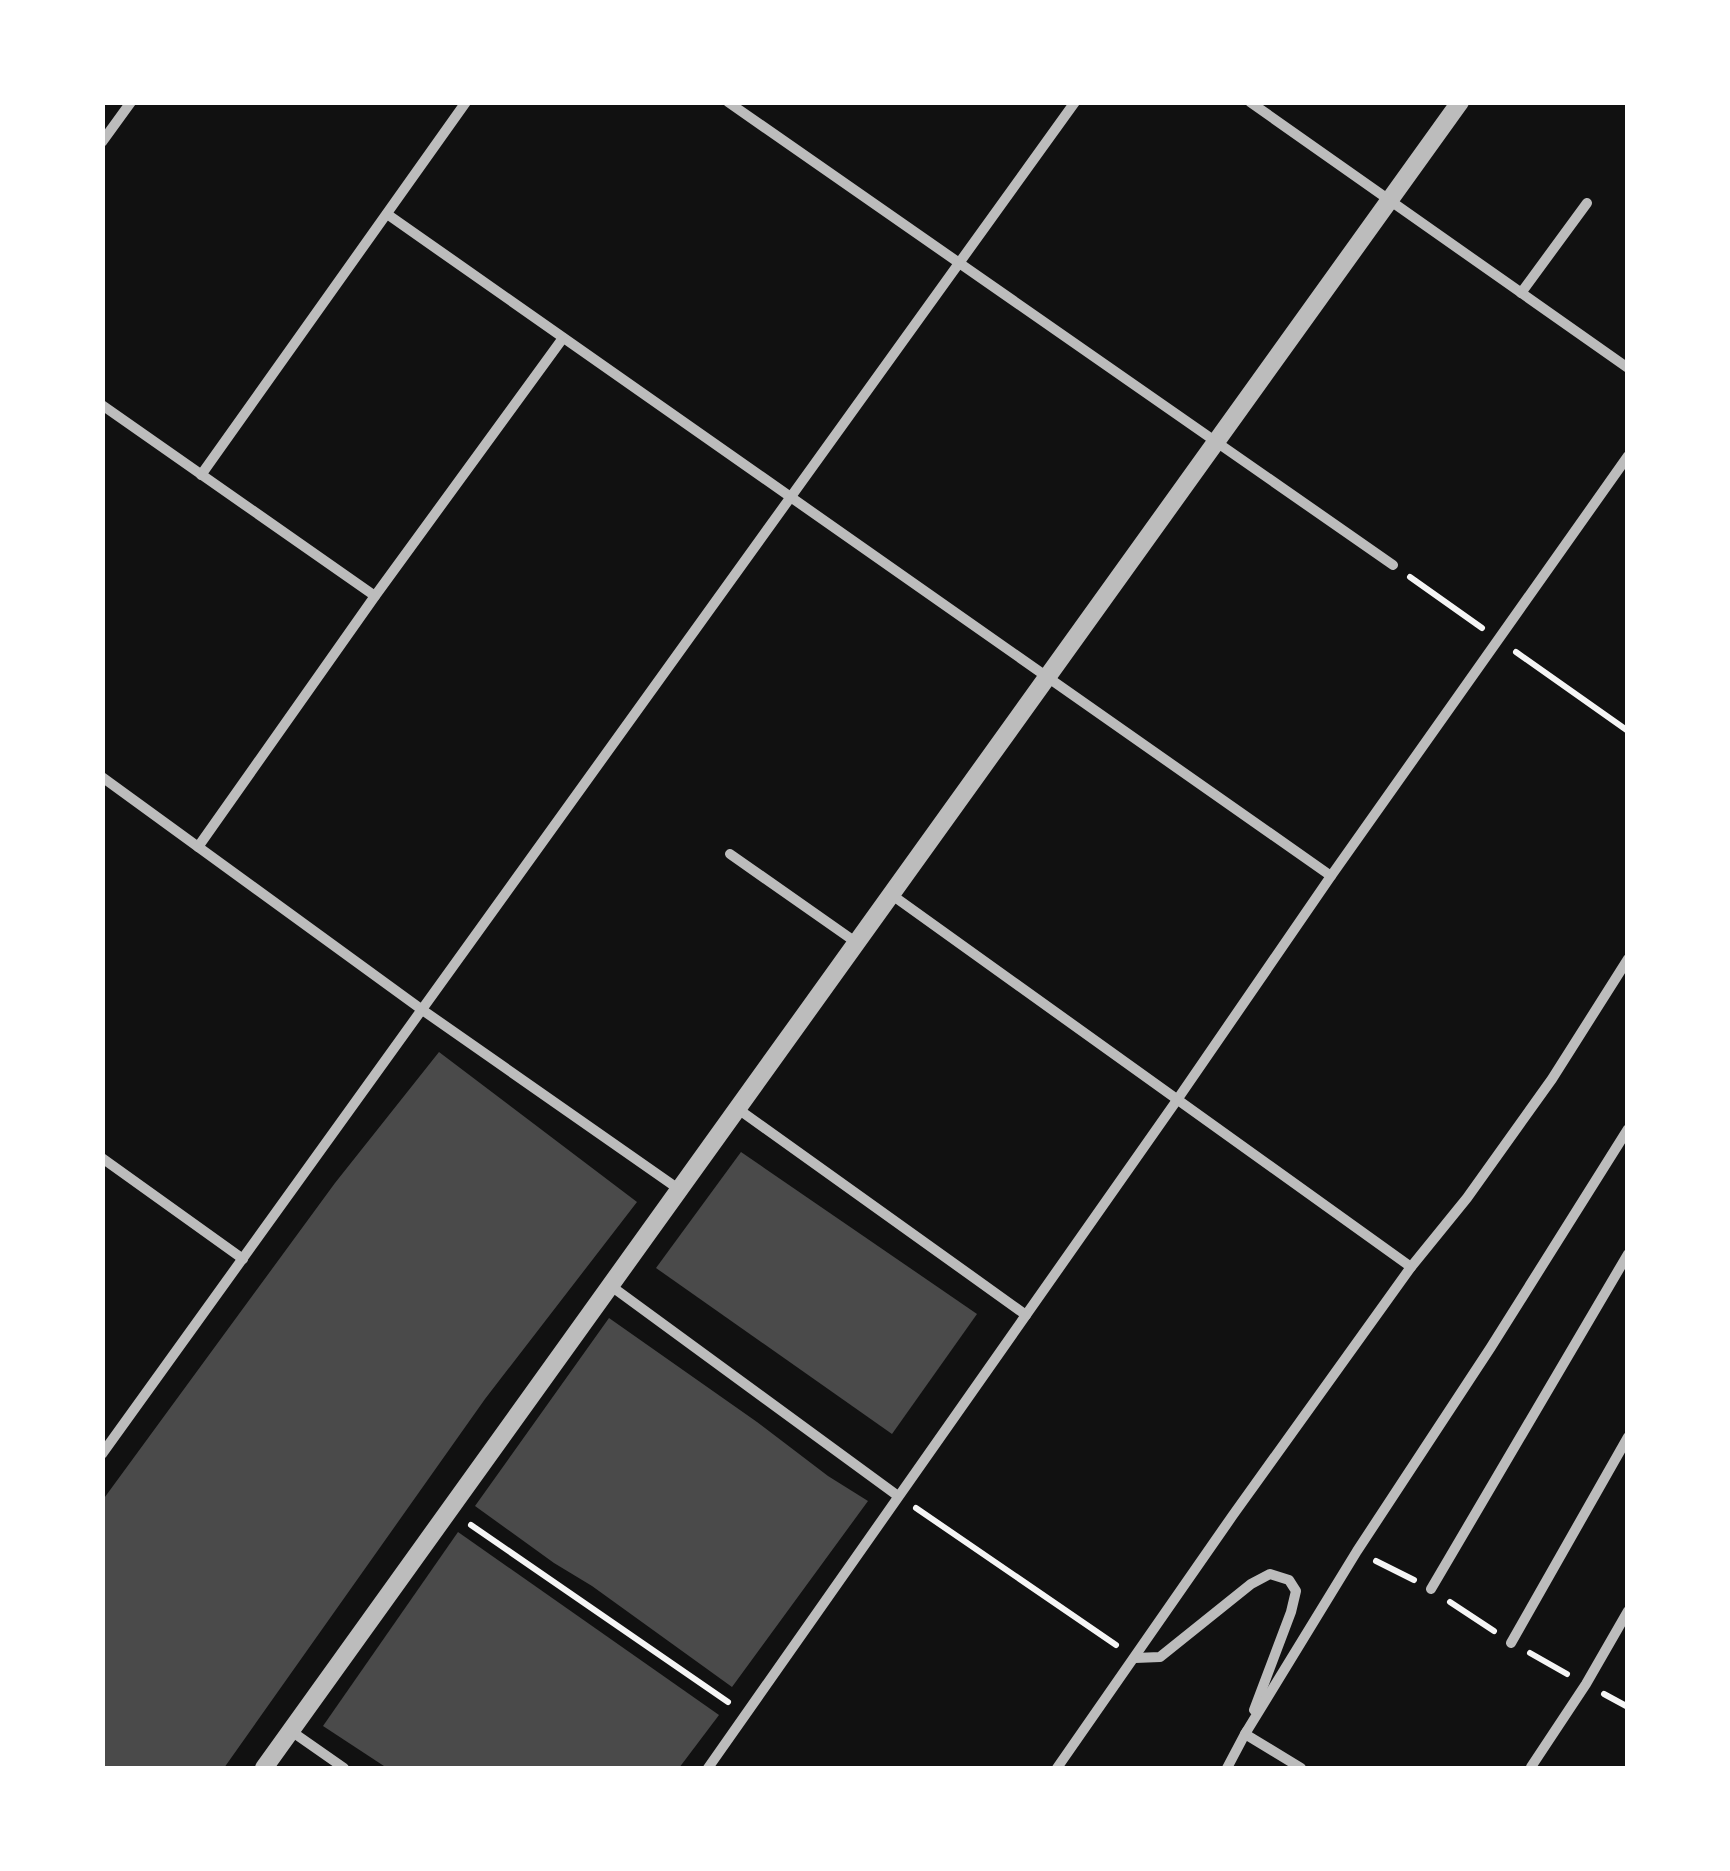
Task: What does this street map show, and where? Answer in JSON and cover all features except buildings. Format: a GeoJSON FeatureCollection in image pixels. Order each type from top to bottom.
{"type":"FeatureCollection","features":[{"type":"Feature","properties":{"kind":"street"},"geometry":{"type":"LineString","coordinates":[[102,142],[131,102]]}},
{"type":"Feature","properties":{"kind":"street"},"geometry":{"type":"LineString","coordinates":[[201,475],[466,102]]}},
{"type":"Feature","properties":{"kind":"street"},"geometry":{"type":"LineString","coordinates":[[728,102],[1393,565]]}},
{"type":"Feature","properties":{"kind":"street"},"geometry":{"type":"LineString","coordinates":[[102,1454],[1075,102]]}},
{"type":"Feature","properties":{"kind":"street"},"geometry":{"type":"LineString","coordinates":[[1250,102],[1628,368]]}},
{"type":"Feature","properties":{"kind":"street"},"geometry":{"type":"LineString","coordinates":[[264,1768],[1460,102]]}},
{"type":"Feature","properties":{"kind":"street"},"geometry":{"type":"LineString","coordinates":[[1521,294],[1586,203]]}},
{"type":"Feature","properties":{"kind":"street"},"geometry":{"type":"LineString","coordinates":[[386,214],[1331,876]]}},
{"type":"Feature","properties":{"kind":"street"},"geometry":{"type":"LineString","coordinates":[[198,846],[563,338]]}},
{"type":"Feature","properties":{"kind":"street"},"geometry":{"type":"LineString","coordinates":[[102,405],[375,596]]}},
{"type":"Feature","properties":{"kind":"street"},"geometry":{"type":"LineString","coordinates":[[708,1768],[1628,456]]}},
{"type":"Feature","properties":{"kind":"street"},"geometry":{"type":"LineString","coordinates":[[102,778],[680,1190]]}},
{"type":"Feature","properties":{"kind":"street"},"geometry":{"type":"LineString","coordinates":[[730,854],[857,943]]}},
{"type":"Feature","properties":{"kind":"street"},"geometry":{"type":"LineString","coordinates":[[892,895],[1411,1268]]}},
{"type":"Feature","properties":{"kind":"street"},"geometry":{"type":"LineString","coordinates":[[1057,1768],[1233,1514],[1552,1079],[1628,959]]}},
{"type":"Feature","properties":{"kind":"street"},"geometry":{"type":"LineString","coordinates":[[738,1109],[1026,1315]]}},
{"type":"Feature","properties":{"kind":"street"},"geometry":{"type":"LineString","coordinates":[[1228,1768],[1357,1551],[1491,1348],[1628,1129]]}},
{"type":"Feature","properties":{"kind":"street"},"geometry":{"type":"LineString","coordinates":[[102,1158],[243,1259]]}},
{"type":"Feature","properties":{"kind":"street"},"geometry":{"type":"LineString","coordinates":[[1431,1589],[1628,1254]]}},
{"type":"Feature","properties":{"kind":"street"},"geometry":{"type":"LineString","coordinates":[[611,1286],[898,1496]]}},
{"type":"Feature","properties":{"kind":"street"},"geometry":{"type":"LineString","coordinates":[[1511,1643],[1628,1437]]}},
{"type":"Feature","properties":{"kind":"street"},"geometry":{"type":"LineString","coordinates":[[1135,1658],[1160,1657],[1251,1584],[1270,1574],[1289,1580],[1296,1591],[1246,1734]]}},
{"type":"Feature","properties":{"kind":"street"},"geometry":{"type":"LineString","coordinates":[[1531,1767],[1628,1611]]}},
{"type":"Feature","properties":{"kind":"street"},"geometry":{"type":"LineString","coordinates":[[292,1731],[344,1768]]}},
{"type":"Feature","properties":{"kind":"street"},"geometry":{"type":"LineString","coordinates":[[1246,1734],[1301,1768]]}},
{"type":"Feature","properties":{"kind":"path"},"geometry":{"type":"LineString","coordinates":[[898,1496],[1135,1658]]}},
{"type":"Feature","properties":{"kind":"path"},"geometry":{"type":"LineString","coordinates":[[450,1510],[746,1714]]}}]}
